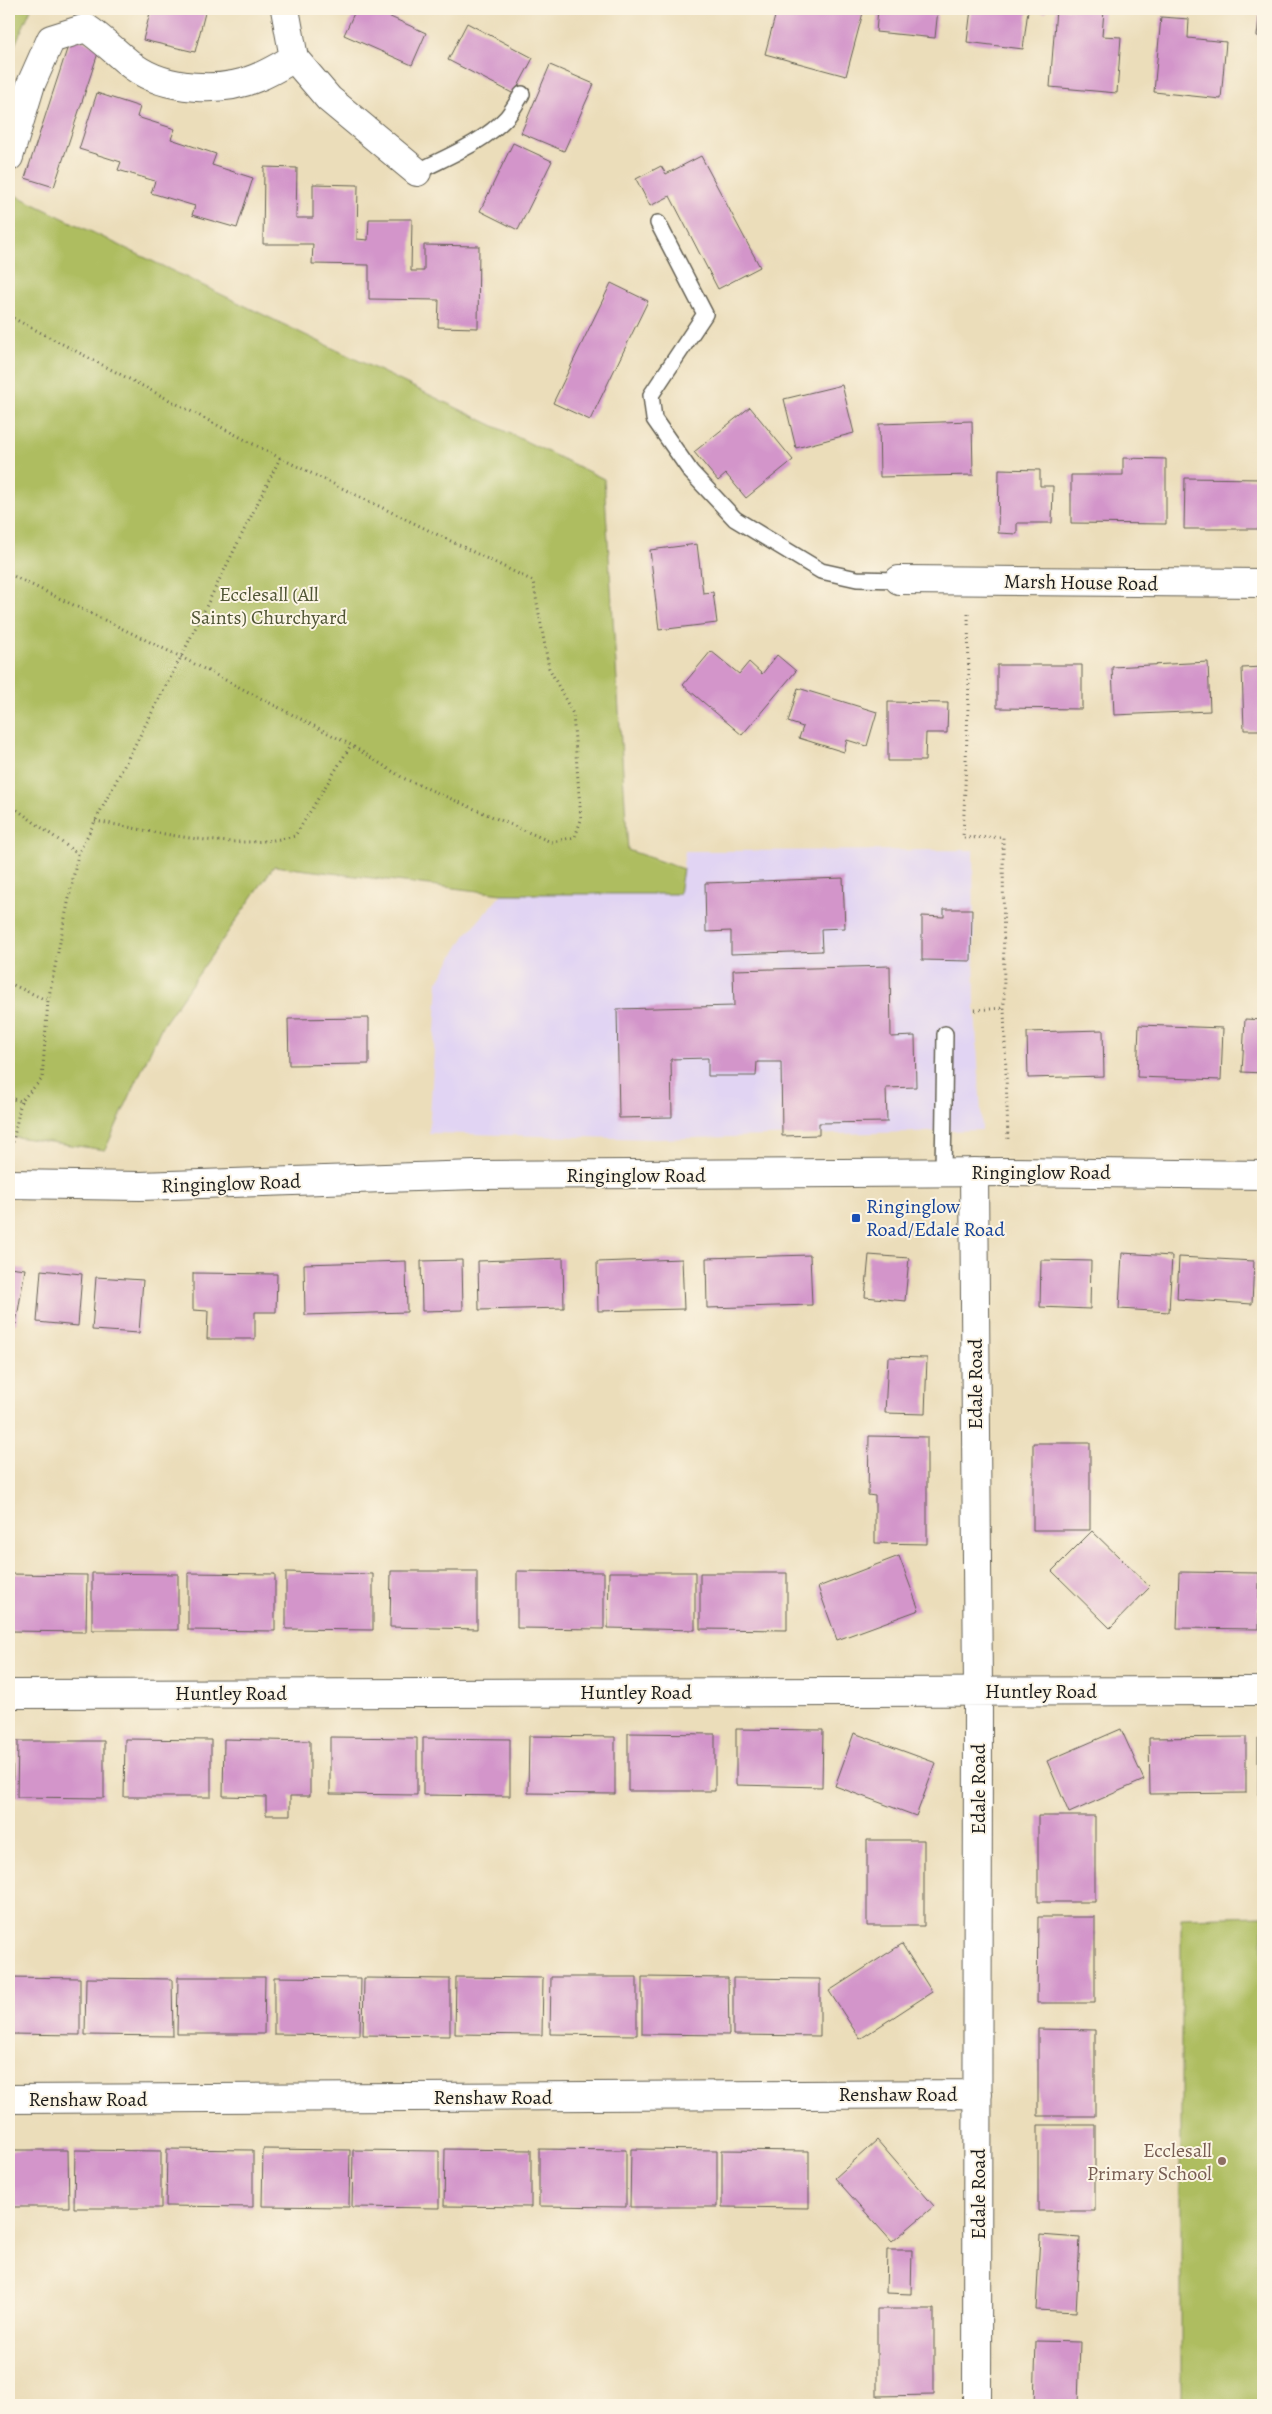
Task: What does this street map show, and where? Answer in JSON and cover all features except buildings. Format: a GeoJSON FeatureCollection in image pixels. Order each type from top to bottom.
{"type":"FeatureCollection","features":[{"type":"Feature","properties":{"kind":"street"},"geometry":{"type":"LineString","coordinates":[[285,9],[294,58],[329,99],[417,172]]}},
{"type":"Feature","properties":{"kind":"street"},"geometry":{"type":"LineString","coordinates":[[9,157],[31,84],[51,39],[86,28],[108,43],[135,68],[168,83],[210,89],[256,79],[294,58]]}},
{"type":"Feature","properties":{"kind":"street","name":"Marsh House Road"},"geometry":{"type":"LineString","coordinates":[[899,580],[1263,583]]}},
{"type":"Feature","properties":{"kind":"street","name":"Edale Road"},"geometry":{"type":"LineString","coordinates":[[974,1172],[978,1691],[977,2405]]}},
{"type":"Feature","properties":{"kind":"street","name":"Ringinglow Road"},"geometry":{"type":"LineString","coordinates":[[9,1184],[140,1186],[476,1175],[1009,1172],[1263,1175]]}},
{"type":"Feature","properties":{"kind":"street","name":"Huntley Road"},"geometry":{"type":"LineString","coordinates":[[9,1694],[1263,1691]]}},
{"type":"Feature","properties":{"kind":"street","name":"Renshaw Road"},"geometry":{"type":"LineString","coordinates":[[9,2100],[978,2094]]}},
{"type":"Feature","properties":{"kind":"lane"},"geometry":{"type":"LineString","coordinates":[[417,172],[467,147],[490,132],[508,116],[522,94]]}},
{"type":"Feature","properties":{"kind":"lane"},"geometry":{"type":"LineString","coordinates":[[658,223],[704,314],[651,395],[654,419],[691,472],[735,519],[820,571],[858,580],[899,580]]}},
{"type":"Feature","properties":{"kind":"lane"},"geometry":{"type":"LineString","coordinates":[[943,1172],[945,1034]]}},
{"type":"Feature","properties":{"kind":"path"},"geometry":{"type":"LineString","coordinates":[[9,316],[280,458],[533,581],[550,668],[574,714],[581,820],[575,837],[552,842],[403,778],[351,745],[181,657],[9,574]]}},
{"type":"Feature","properties":{"kind":"path"},"geometry":{"type":"LineString","coordinates":[[10,1153],[22,1101],[42,1079],[48,1001],[78,854],[181,657],[280,458]]}},
{"type":"Feature","properties":{"kind":"path"},"geometry":{"type":"LineString","coordinates":[[968,581],[969,682],[963,838],[1003,837],[1004,1008],[1009,1172]]}},
{"type":"Feature","properties":{"kind":"path"},"geometry":{"type":"LineString","coordinates":[[95,820],[208,841],[271,842],[295,836],[351,745]]}},
{"type":"Feature","properties":{"kind":"path"},"geometry":{"type":"LineString","coordinates":[[9,804],[78,854]]}},
{"type":"Feature","properties":{"kind":"path"},"geometry":{"type":"LineString","coordinates":[[9,983],[48,1001]]}},
{"type":"Feature","properties":{"kind":"path"},"geometry":{"type":"LineString","coordinates":[[976,1010],[1004,1008]]}},
{"type":"Feature","properties":{"kind":"path"},"geometry":{"type":"LineString","coordinates":[[9,1098],[22,1101]]}},
{"type":"Feature","properties":{"kind":"shaded area"},"geometry":{"type":"Polygon","coordinates":[[[973,850],[975,1010],[982,1130],[656,1139],[429,1133],[438,981],[465,936],[502,894],[679,894],[685,851],[973,850]]]}},
{"type":"Feature","properties":{"kind":"green space"},"geometry":{"type":"Polygon","coordinates":[[[9,9],[31,9],[9,58],[9,9]]]}},
{"type":"Feature","properties":{"kind":"green space","name":"Ecclesall (All Saints) Churchyard"},"geometry":{"type":"Polygon","coordinates":[[[9,192],[604,479],[628,850],[683,869],[679,894],[502,894],[274,866],[161,1028],[105,1150],[9,1136],[9,192]]]}},
{"type":"Feature","properties":{"kind":"green space","name":"Ecclesall Primary School"},"geometry":{"type":"Polygon","coordinates":[[[1263,1916],[1263,2405],[1181,2405],[1181,1918],[1263,1916]]]}},
{"type":"Feature","properties":{"kind":"place","name":"Ringinglow Road/Edale Road"},"geometry":{"type":"Point","coordinates":[856,1218]}},
{"type":"Feature","properties":{"kind":"place","name":"Ecclesall Primary School"},"geometry":{"type":"Point","coordinates":[1222,2161]}}]}
